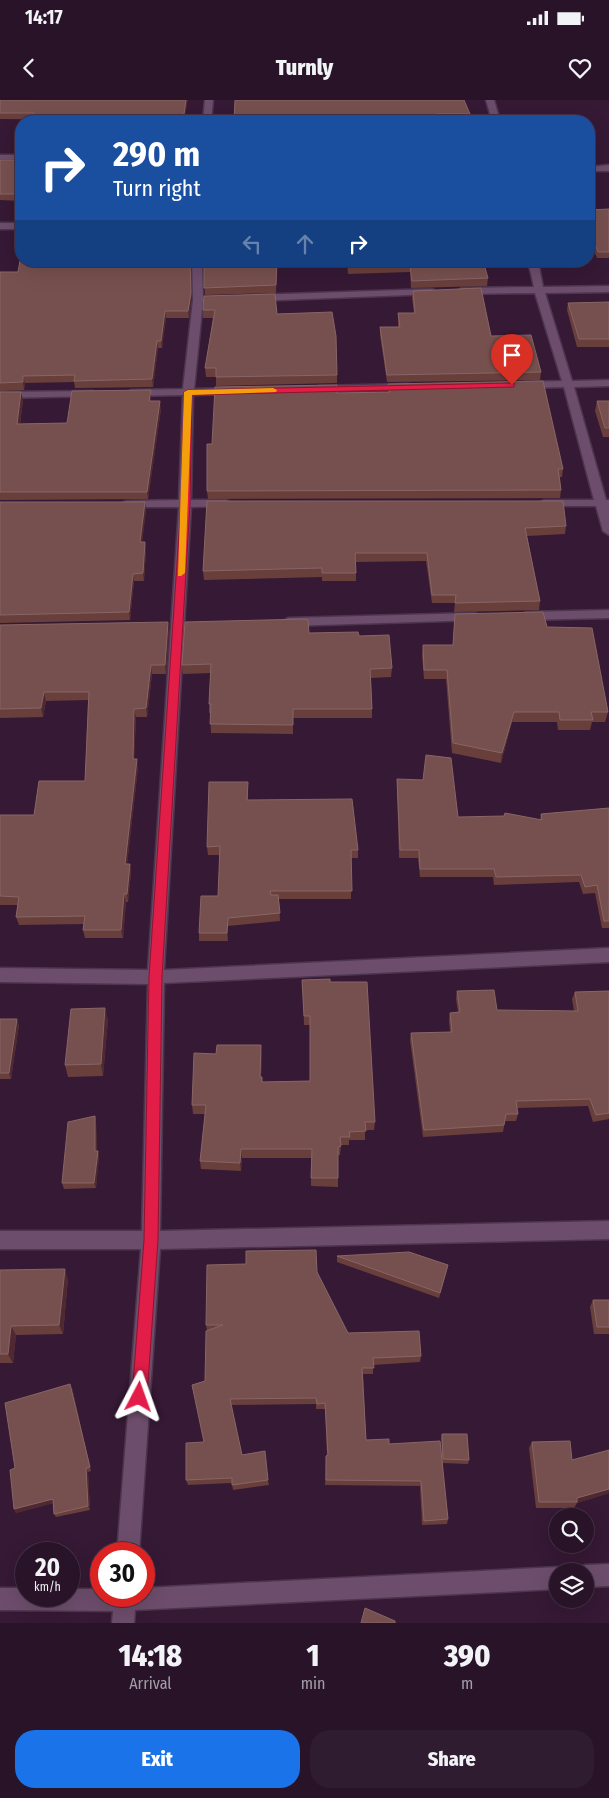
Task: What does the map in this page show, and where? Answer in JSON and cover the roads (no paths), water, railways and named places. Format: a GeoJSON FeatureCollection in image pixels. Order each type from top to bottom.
{"type":"FeatureCollection","features":[{"type":"Feature","properties":{"kind":"street"},"geometry":{"type":"LineString","coordinates":[[208,115],[209,100]]}},
{"type":"Feature","properties":{"kind":"street"},"geometry":{"type":"LineString","coordinates":[[490,100],[494,115]]}},
{"type":"Feature","properties":{"kind":"street"},"geometry":{"type":"LineString","coordinates":[[0,157],[15,156]]}},
{"type":"Feature","properties":{"kind":"street"},"geometry":{"type":"LineString","coordinates":[[595,169],[609,168]]}},
{"type":"Feature","properties":{"kind":"street"},"geometry":{"type":"LineString","coordinates":[[0,226],[15,226]]}},
{"type":"Feature","properties":{"kind":"street"},"geometry":{"type":"LineString","coordinates":[[129,1542],[151,1240],[156,977],[185,504],[188,392],[203,300],[198,267]]}},
{"type":"Feature","properties":{"kind":"street"},"geometry":{"type":"LineString","coordinates":[[534,267],[539,289],[605,503],[609,531]]}},
{"type":"Feature","properties":{"kind":"street"},"geometry":{"type":"LineString","coordinates":[[247,298],[539,289],[609,289]]}},
{"type":"Feature","properties":{"kind":"street"},"geometry":{"type":"LineString","coordinates":[[510,385],[609,383]]}},
{"type":"Feature","properties":{"kind":"street"},"geometry":{"type":"LineString","coordinates":[[305,390],[422,387]]}},
{"type":"Feature","properties":{"kind":"street"},"geometry":{"type":"LineString","coordinates":[[0,395],[247,391]]}},
{"type":"Feature","properties":{"kind":"street"},"geometry":{"type":"LineString","coordinates":[[532,503],[605,503]]}},
{"type":"Feature","properties":{"kind":"street"},"geometry":{"type":"LineString","coordinates":[[117,504],[235,504]]}},
{"type":"Feature","properties":{"kind":"street"},"geometry":{"type":"LineString","coordinates":[[511,616],[609,614]]}},
{"type":"Feature","properties":{"kind":"street"},"geometry":{"type":"LineString","coordinates":[[276,622],[491,617]]}},
{"type":"Feature","properties":{"kind":"street"},"geometry":{"type":"LineString","coordinates":[[0,975],[156,977],[609,955]]}},
{"type":"Feature","properties":{"kind":"street"},"geometry":{"type":"LineString","coordinates":[[0,1240],[151,1240],[609,1230]]}},
{"type":"Feature","properties":{"kind":"street"},"geometry":{"type":"LineString","coordinates":[[594,1576],[609,1575]]}},
{"type":"Feature","properties":{"kind":"street"},"geometry":{"type":"LineString","coordinates":[[155,1597],[549,1578]]}},
{"type":"Feature","properties":{"kind":"street"},"geometry":{"type":"LineString","coordinates":[[0,1599],[90,1598]]}},
{"type":"Feature","properties":{"kind":"street"},"geometry":{"type":"LineString","coordinates":[[123,1623],[124,1607]]}}]}
